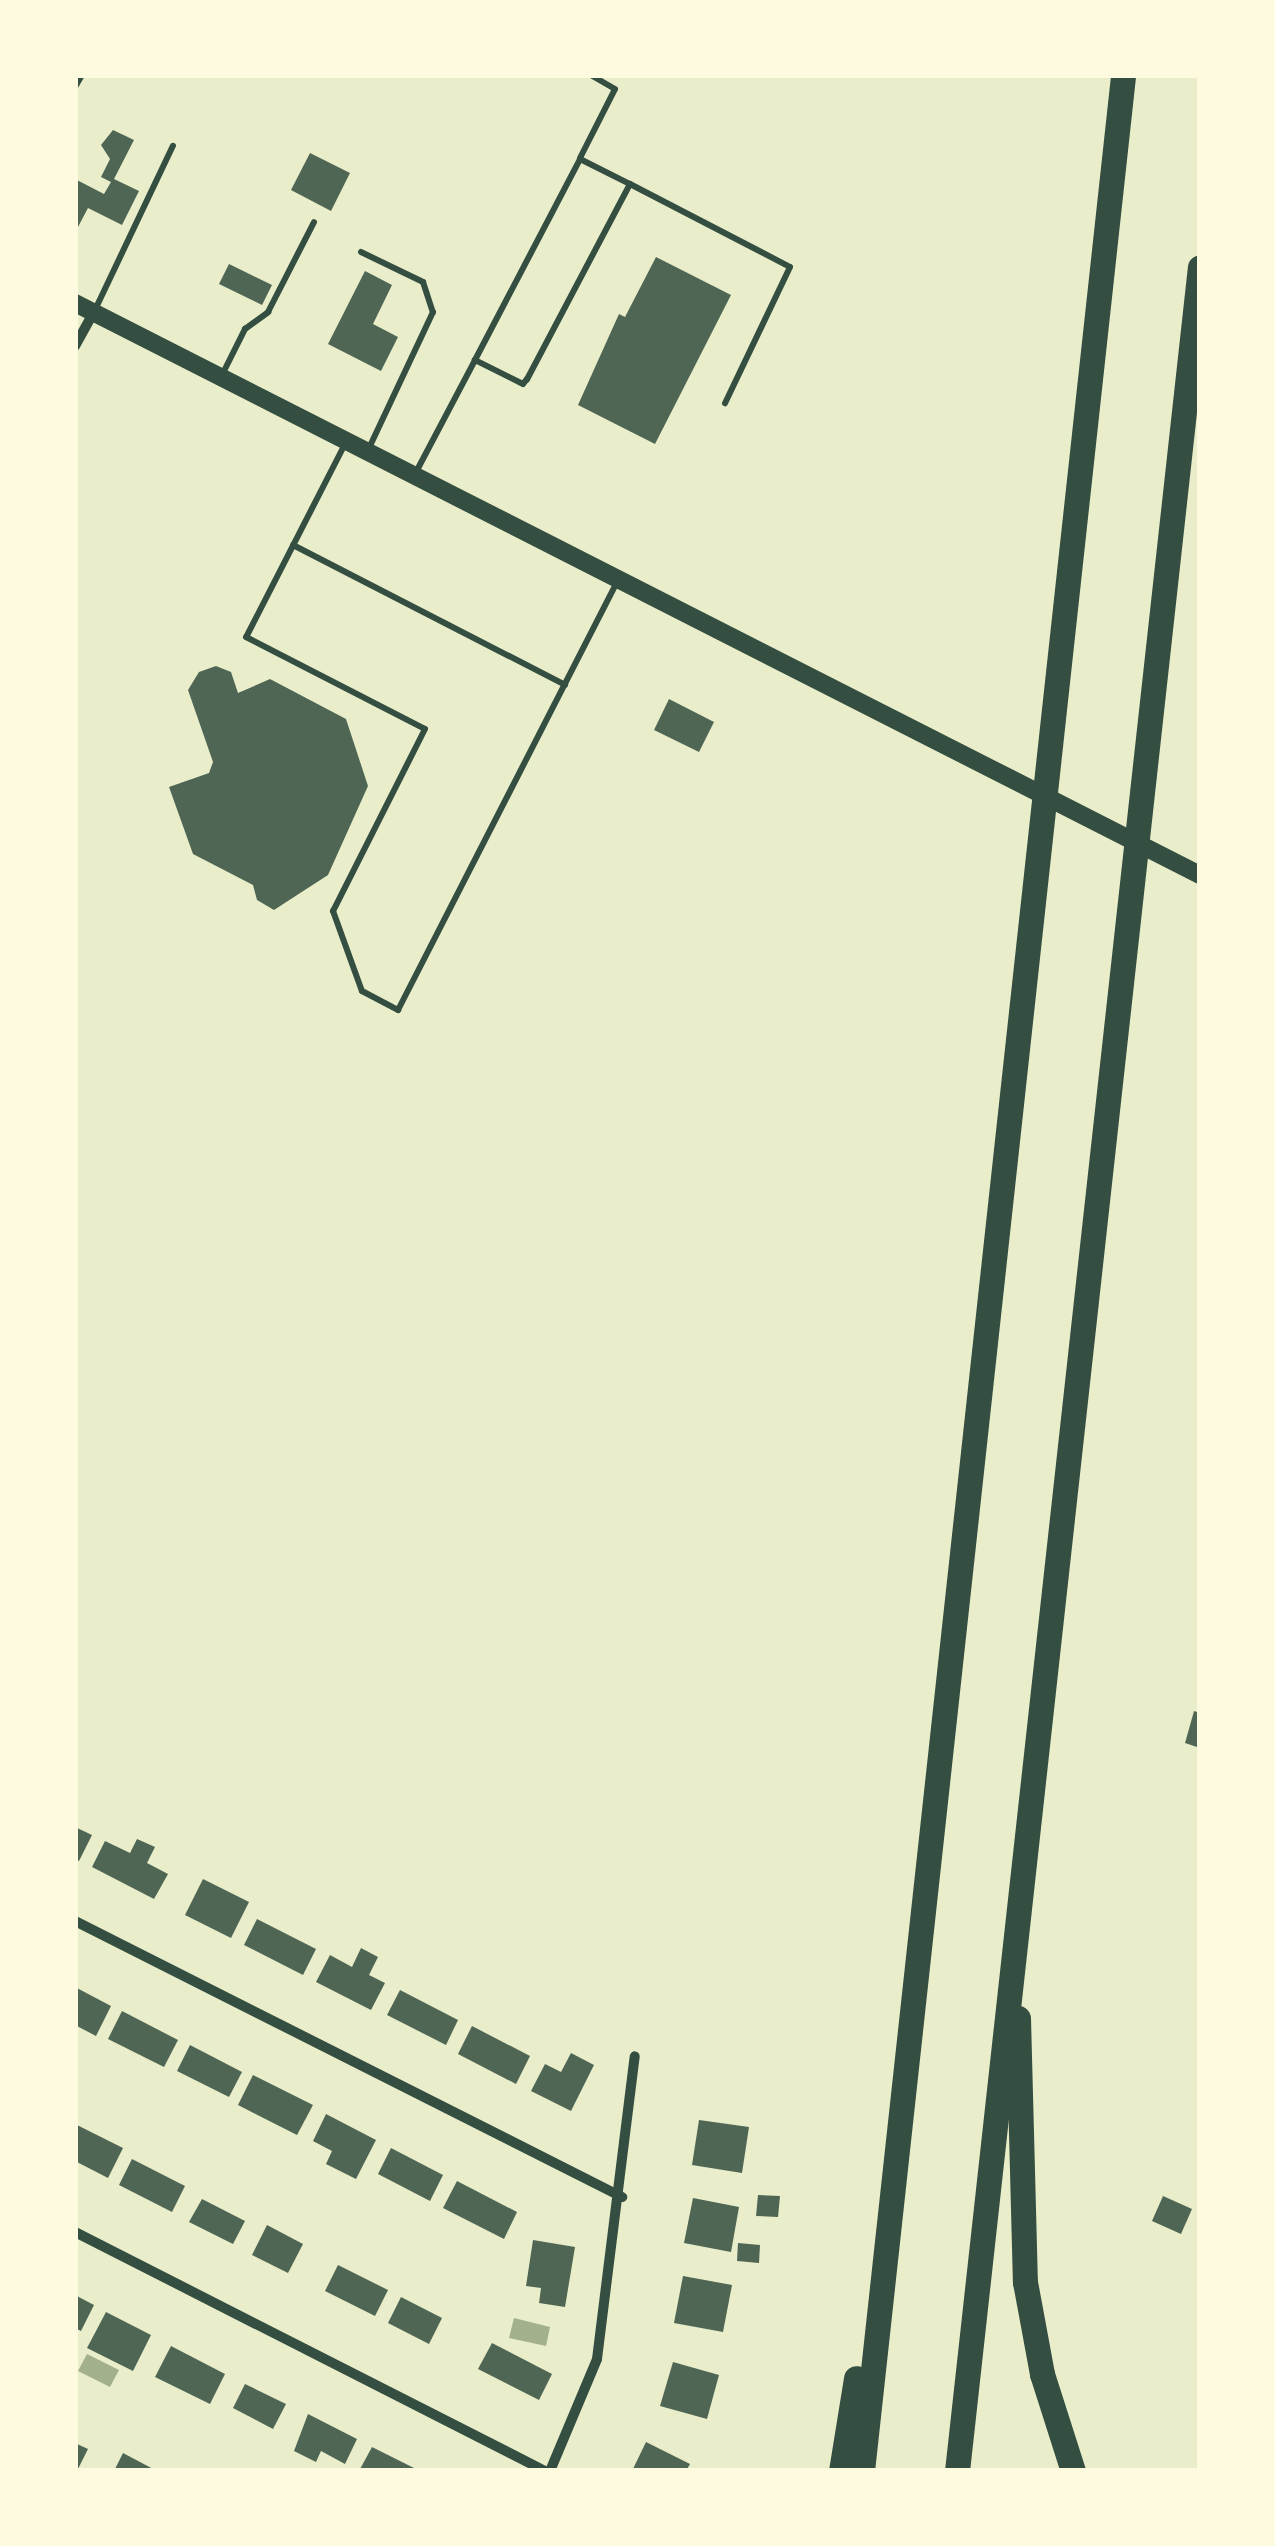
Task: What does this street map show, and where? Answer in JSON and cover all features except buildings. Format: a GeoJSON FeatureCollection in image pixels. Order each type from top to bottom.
{"type":"FeatureCollection","features":[{"type":"Feature","properties":{"kind":"highway"},"geometry":{"type":"LineString","coordinates":[[862,2471],[1123,75]]}},
{"type":"Feature","properties":{"kind":"highway"},"geometry":{"type":"LineString","coordinates":[[958,2471],[1016,1907],[1200,267]]}},
{"type":"Feature","properties":{"kind":"highway"},"geometry":{"type":"LineString","coordinates":[[1016,1907],[1023,2264],[1038,2360],[1072,2471]]}},
{"type":"Feature","properties":{"kind":"highway"},"geometry":{"type":"LineString","coordinates":[[841,2471],[901,2112]]}},
{"type":"Feature","properties":{"kind":"street"},"geometry":{"type":"LineString","coordinates":[[75,304],[1199,874]]}},
{"type":"Feature","properties":{"kind":"street"},"geometry":{"type":"LineString","coordinates":[[75,346],[94,313]]}},
{"type":"Feature","properties":{"kind":"street"},"geometry":{"type":"LineString","coordinates":[[75,1921],[622,2196]]}},
{"type":"Feature","properties":{"kind":"street"},"geometry":{"type":"LineString","coordinates":[[75,2232],[548,2471],[596,2358],[622,2196],[635,2056]]}},
{"type":"Feature","properties":{"kind":"lane"},"geometry":{"type":"LineString","coordinates":[[75,88],[82,75]]}},
{"type":"Feature","properties":{"kind":"lane"},"geometry":{"type":"LineString","coordinates":[[415,475],[614,88],[591,75]]}},
{"type":"Feature","properties":{"kind":"lane"},"geometry":{"type":"LineString","coordinates":[[94,313],[173,146]]}},
{"type":"Feature","properties":{"kind":"lane"},"geometry":{"type":"LineString","coordinates":[[580,159],[790,267],[725,402]]}},
{"type":"Feature","properties":{"kind":"lane"},"geometry":{"type":"LineString","coordinates":[[475,360],[523,384],[630,184]]}},
{"type":"Feature","properties":{"kind":"lane"},"geometry":{"type":"LineString","coordinates":[[220,377],[245,329],[268,312],[314,222]]}},
{"type":"Feature","properties":{"kind":"lane"},"geometry":{"type":"LineString","coordinates":[[361,252],[422,282],[434,312],[367,452]]}},
{"type":"Feature","properties":{"kind":"lane"},"geometry":{"type":"LineString","coordinates":[[346,441],[246,638],[425,729],[334,911],[362,991],[398,1010],[620,579]]}},
{"type":"Feature","properties":{"kind":"lane"},"geometry":{"type":"LineString","coordinates":[[293,545],[565,684]]}},
{"type":"Feature","properties":{"kind":"shaded area"},"geometry":{"type":"Polygon","coordinates":[[[514,2318],[550,2327],[546,2346],[509,2338],[514,2318]]]}},
{"type":"Feature","properties":{"kind":"shaded area"},"geometry":{"type":"Polygon","coordinates":[[[87,2354],[119,2370],[110,2387],[78,2371],[87,2354]]]}}]}
